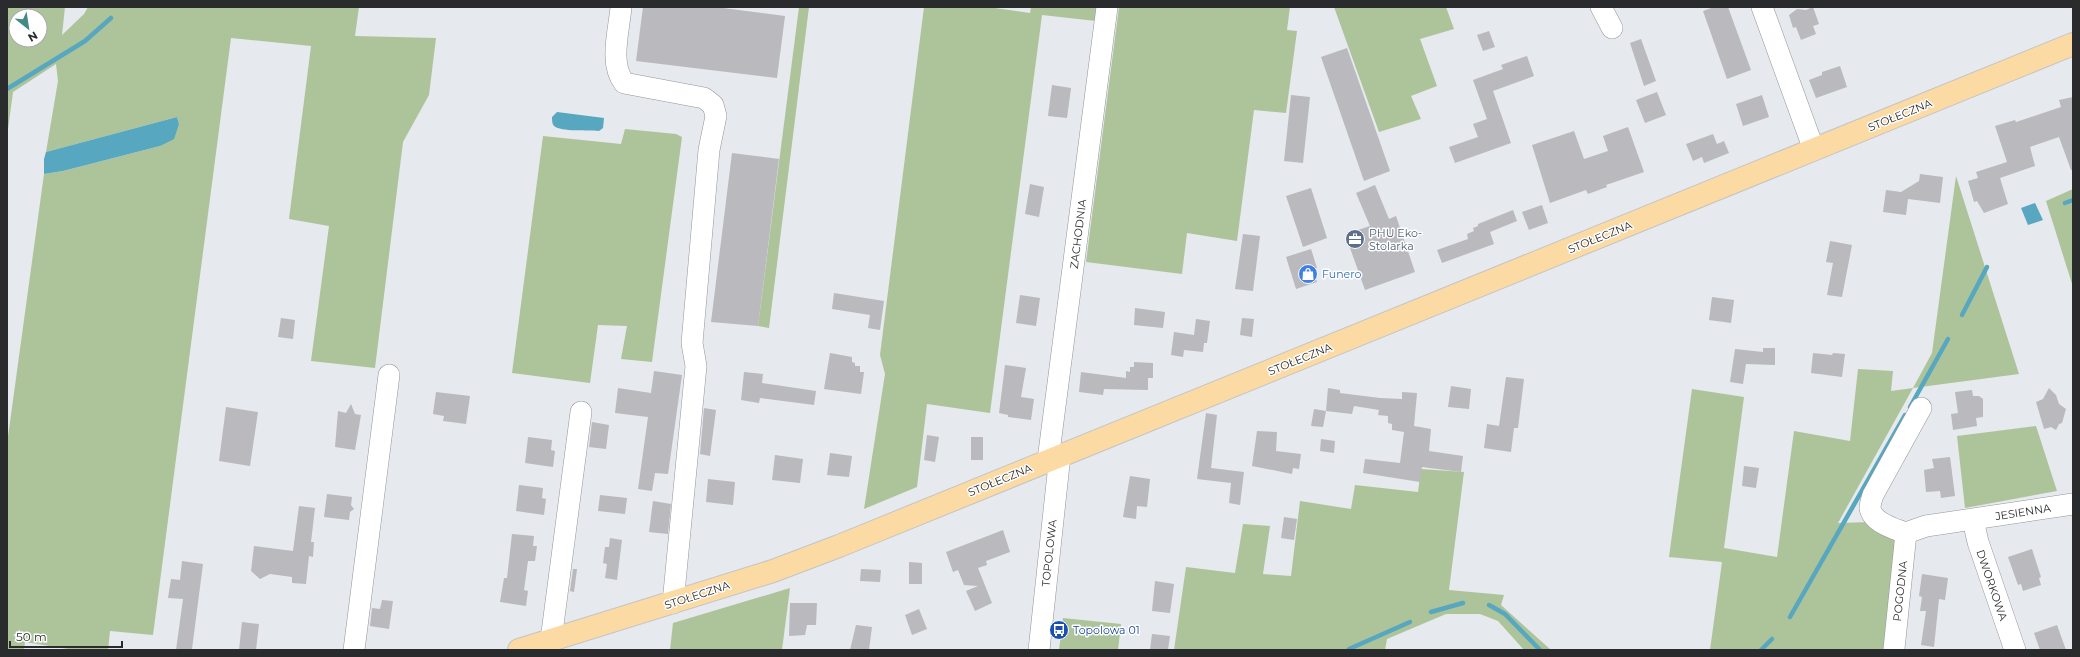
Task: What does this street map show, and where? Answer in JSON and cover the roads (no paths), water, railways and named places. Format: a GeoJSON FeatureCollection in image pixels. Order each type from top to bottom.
{"type":"FeatureCollection","features":[{"type":"Feature","properties":{"kind":"main road","name":"STOŁECZNA"},"geometry":{"type":"LineString","coordinates":[[519,650],[773,571],[839,546],[2073,44]]}},
{"type":"Feature","properties":{"kind":"street"},"geometry":{"type":"LineString","coordinates":[[621,7],[616,62],[618,75],[624,83],[704,98],[713,105],[716,116],[709,150],[692,343],[696,366],[673,603]]}},
{"type":"Feature","properties":{"kind":"street","name":"ZACHODNIA"},"geometry":{"type":"LineString","coordinates":[[1054,458],[1107,7]]}},
{"type":"Feature","properties":{"kind":"street"},"geometry":{"type":"LineString","coordinates":[[1601,7],[1612,28]]}},
{"type":"Feature","properties":{"kind":"street"},"geometry":{"type":"LineString","coordinates":[[1762,7],[1814,150]]}},
{"type":"Feature","properties":{"kind":"street"},"geometry":{"type":"LineString","coordinates":[[354,650],[389,375]]}},
{"type":"Feature","properties":{"kind":"street"},"geometry":{"type":"LineString","coordinates":[[1906,533],[1887,526],[1875,516],[1870,507],[1872,495],[1921,408]]}},
{"type":"Feature","properties":{"kind":"street"},"geometry":{"type":"LineString","coordinates":[[551,640],[581,412]]}},
{"type":"Feature","properties":{"kind":"street","name":"TOPOLOWA"},"geometry":{"type":"LineString","coordinates":[[1039,650],[1054,458]]}},
{"type":"Feature","properties":{"kind":"street","name":"JESIENNA"},"geometry":{"type":"LineString","coordinates":[[1906,533],[1926,526],[2073,504]]}},
{"type":"Feature","properties":{"kind":"street","name":"DWORKOWA"},"geometry":{"type":"LineString","coordinates":[[1973,520],[1978,542],[2015,650]]}},
{"type":"Feature","properties":{"kind":"street","name":"POGODNA"},"geometry":{"type":"LineString","coordinates":[[1894,649],[1906,533]]}},
{"type":"Feature","properties":{"kind":"water"},"geometry":{"type":"Polygon","coordinates":[[[557,112],[604,118],[603,128],[599,131],[558,128],[552,123],[552,117],[557,112]]]}},
{"type":"Feature","properties":{"kind":"water"},"geometry":{"type":"Polygon","coordinates":[[[177,117],[179,124],[174,139],[160,146],[63,171],[44,174],[44,159],[46,152],[177,117]]]}},
{"type":"Feature","properties":{"kind":"water"},"geometry":{"type":"Polygon","coordinates":[[[2035,203],[2043,220],[2028,225],[2021,208],[2035,203]]]}},
{"type":"Feature","properties":{"kind":"waterway"},"geometry":{"type":"LineString","coordinates":[[7,89],[85,41],[111,18]]}},
{"type":"Feature","properties":{"kind":"waterway"},"geometry":{"type":"LineString","coordinates":[[2065,203],[2073,200]]}},
{"type":"Feature","properties":{"kind":"waterway"},"geometry":{"type":"LineString","coordinates":[[1962,315],[1987,267]]}},
{"type":"Feature","properties":{"kind":"waterway"},"geometry":{"type":"LineString","coordinates":[[1910,407],[1948,339]]}},
{"type":"Feature","properties":{"kind":"waterway"},"geometry":{"type":"LineString","coordinates":[[1790,617],[1905,415]]}},
{"type":"Feature","properties":{"kind":"waterway"},"geometry":{"type":"LineString","coordinates":[[1431,612],[1463,603]]}},
{"type":"Feature","properties":{"kind":"waterway"},"geometry":{"type":"LineString","coordinates":[[1489,605],[1505,614],[1540,650]]}},
{"type":"Feature","properties":{"kind":"waterway"},"geometry":{"type":"LineString","coordinates":[[1349,649],[1410,622]]}},
{"type":"Feature","properties":{"kind":"waterway"},"geometry":{"type":"LineString","coordinates":[[1761,650],[1772,639]]}},
{"type":"Feature","properties":{"kind":"place","name":"PHU Eko- Stolarka"},"geometry":{"type":"Point","coordinates":[1355,239]}},
{"type":"Feature","properties":{"kind":"place","name":"Funero"},"geometry":{"type":"Point","coordinates":[1308,274]}},
{"type":"Feature","properties":{"kind":"place","name":"Topolowa 01"},"geometry":{"type":"Point","coordinates":[1059,630]}}]}
